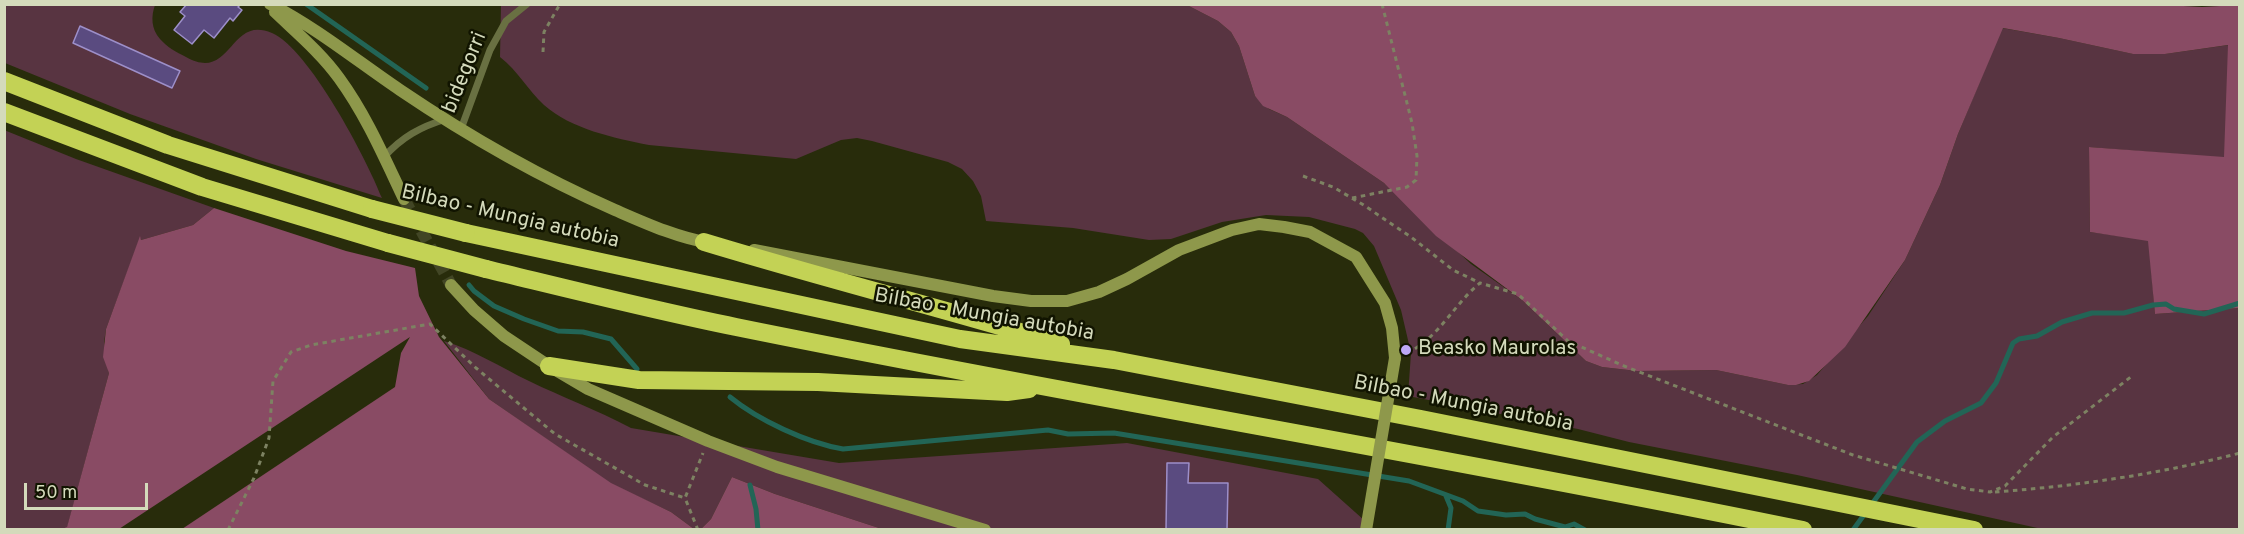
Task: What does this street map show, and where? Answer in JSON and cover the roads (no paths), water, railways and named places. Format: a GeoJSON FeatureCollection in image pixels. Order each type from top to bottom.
{"type":"FeatureCollection","features":[{"type":"Feature","properties":{"kind":"highway","name":"Bilbao - Mungia autobia"},"geometry":{"type":"LineString","coordinates":[[4,81],[168,145],[372,209],[466,233],[960,339],[1114,360],[1433,421],[1974,530]]}},
{"type":"Feature","properties":{"kind":"highway"},"geometry":{"type":"LineString","coordinates":[[4,112],[202,187],[388,243],[486,269],[733,327],[1042,387],[1637,496],[1803,530]]}},
{"type":"Feature","properties":{"kind":"highway"},"geometry":{"type":"LineString","coordinates":[[704,242],[793,269],[966,315],[1114,360]]}},
{"type":"Feature","properties":{"kind":"highway"},"geometry":{"type":"LineString","coordinates":[[549,366],[639,380],[818,382],[1007,392],[1042,387]]}},
{"type":"Feature","properties":{"kind":"street"},"geometry":{"type":"LineString","coordinates":[[269,4],[298,18],[460,129],[538,174],[635,219],[704,242],[789,255],[993,296],[1031,301],[1067,301],[1099,292],[1179,250],[1232,230],[1259,224],[1310,232],[1356,257],[1385,303],[1392,328],[1395,358],[1366,530]]}},
{"type":"Feature","properties":{"kind":"street"},"geometry":{"type":"LineString","coordinates":[[269,4],[338,76],[363,113],[404,199]]}},
{"type":"Feature","properties":{"kind":"street"},"geometry":{"type":"LineString","coordinates":[[451,285],[474,310],[504,336],[549,366],[588,388],[708,441],[788,470],[985,530]]}},
{"type":"Feature","properties":{"kind":"lane","name":"bidegorri"},"geometry":{"type":"LineString","coordinates":[[460,129],[489,50],[506,21],[527,4]]}},
{"type":"Feature","properties":{"kind":"lane"},"geometry":{"type":"LineString","coordinates":[[384,157],[409,134],[425,125],[446,119]]}},
{"type":"Feature","properties":{"kind":"waterway"},"geometry":{"type":"LineString","coordinates":[[306,4],[426,88]]}},
{"type":"Feature","properties":{"kind":"waterway"},"geometry":{"type":"LineString","coordinates":[[469,285],[494,306],[524,319],[558,331],[583,332],[611,339],[637,369]]}},
{"type":"Feature","properties":{"kind":"waterway"},"geometry":{"type":"LineString","coordinates":[[1853,530],[1917,442],[1945,421],[1981,403],[1996,383],[2013,343],[2019,339],[2037,336],[2062,322],[2092,313],[2124,313],[2166,304],[2174,309],[2204,314],[2240,303]]}},
{"type":"Feature","properties":{"kind":"waterway"},"geometry":{"type":"LineString","coordinates":[[730,397],[754,414],[799,436],[843,449],[1048,430],[1068,434],[1114,433],[1409,481],[1463,501],[1478,511],[1506,515],[1525,514],[1565,527],[1574,524],[1585,530]]}},
{"type":"Feature","properties":{"kind":"waterway"},"geometry":{"type":"LineString","coordinates":[[750,485],[758,530]]}},
{"type":"Feature","properties":{"kind":"waterway"},"geometry":{"type":"LineString","coordinates":[[1446,496],[1451,508],[1448,530]]}},
{"type":"Feature","properties":{"kind":"tunnel"},"geometry":{"type":"LineString","coordinates":[[404,199],[451,285]]}},
{"type":"Feature","properties":{"kind":"place","name":"Beasko Maurolas"},"geometry":{"type":"Point","coordinates":[1406,350]}}]}
